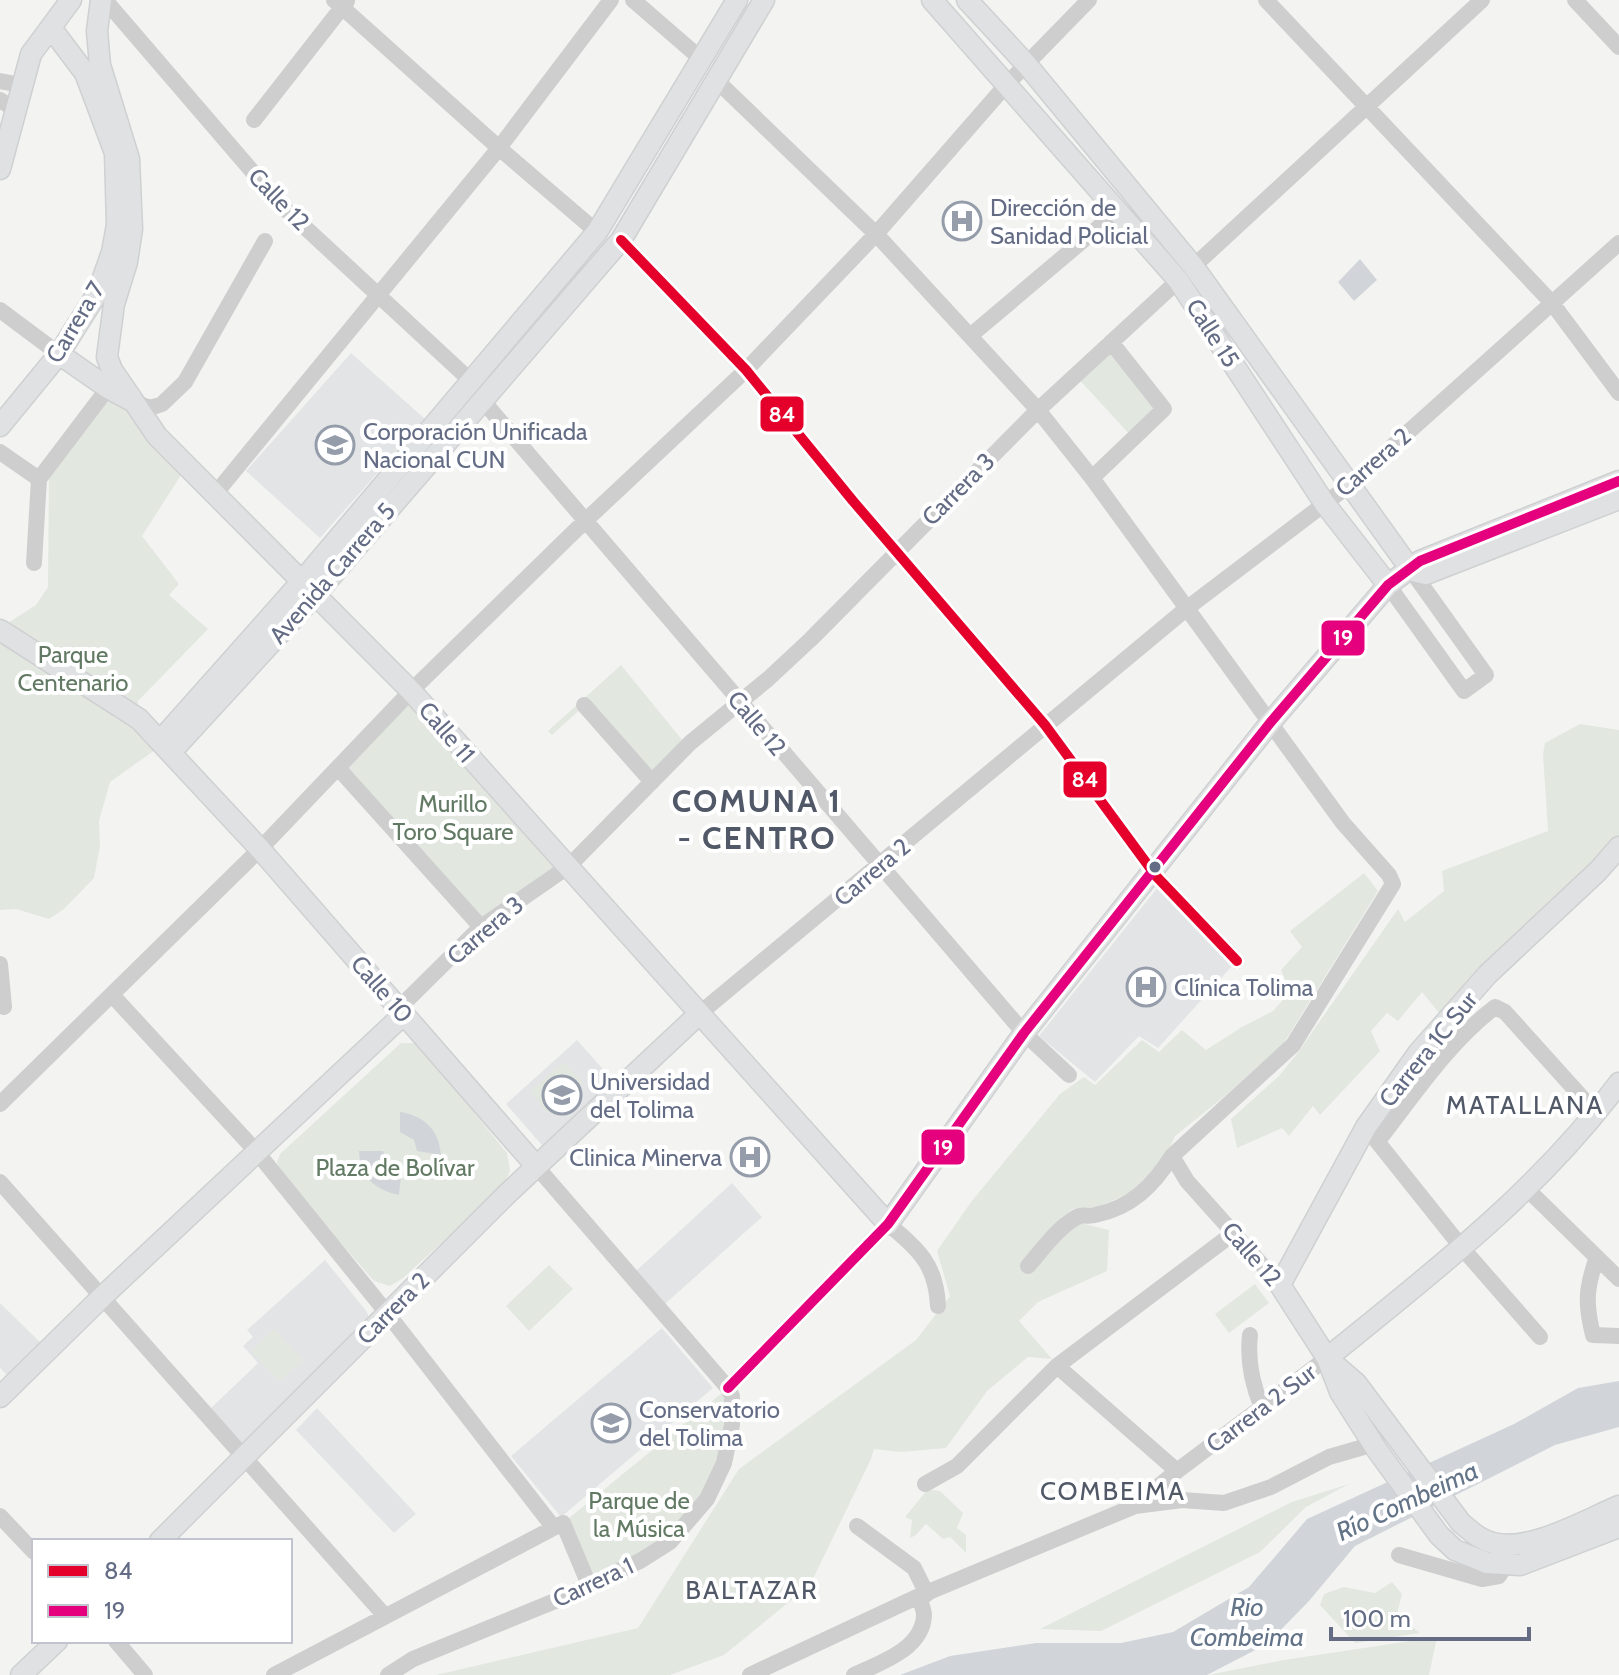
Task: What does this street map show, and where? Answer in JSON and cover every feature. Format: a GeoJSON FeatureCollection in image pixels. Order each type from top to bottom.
{"type":"FeatureCollection","features":[{"type":"Feature","properties":{"kind":"main road"},"geometry":{"type":"LineString","coordinates":[[0,169],[8,105],[21,85],[31,54],[71,0]]}},
{"type":"Feature","properties":{"kind":"main road"},"geometry":{"type":"LineString","coordinates":[[103,0],[93,69],[129,159],[132,229],[107,343],[110,379]]}},
{"type":"Feature","properties":{"kind":"main road","name":"Avenida Carrera 5"},"geometry":{"type":"LineString","coordinates":[[310,587],[471,381],[597,232],[737,0]]}},
{"type":"Feature","properties":{"kind":"main road","name":"Avenida Carrera 5"},"geometry":{"type":"LineString","coordinates":[[166,746],[483,401],[621,240],[764,0]]}},
{"type":"Feature","properties":{"kind":"main road","name":"Calle 15"},"geometry":{"type":"LineString","coordinates":[[932,0],[1119,210],[1185,273],[1325,504],[1388,585]]}},
{"type":"Feature","properties":{"kind":"main road","name":"Calle 15"},"geometry":{"type":"LineString","coordinates":[[967,0],[1027,65],[1411,570]]}},
{"type":"Feature","properties":{"kind":"main road","name":"Carrera 7"},"geometry":{"type":"LineString","coordinates":[[0,426],[59,354],[98,292],[112,252],[117,225],[115,153],[93,69],[51,28]]}},
{"type":"Feature","properties":{"kind":"main road"},"geometry":{"type":"LineString","coordinates":[[59,354],[110,379]]}},
{"type":"Feature","properties":{"kind":"main road","name":"Calle 11"},"geometry":{"type":"LineString","coordinates":[[110,379],[134,402],[157,436],[411,691],[888,1224]]}},
{"type":"Feature","properties":{"kind":"main road"},"geometry":{"type":"LineString","coordinates":[[888,1224],[1024,1033],[1270,723],[1388,585],[1420,561],[1619,481]]}},
{"type":"Feature","properties":{"kind":"main road"},"geometry":{"type":"LineString","coordinates":[[1411,570],[1426,574],[1619,499]]}},
{"type":"Feature","properties":{"kind":"main road","name":"Calle 10"},"geometry":{"type":"LineString","coordinates":[[3,632],[139,719],[166,746],[260,849],[536,1166]]}},
{"type":"Feature","properties":{"kind":"main road","name":"Carrera 1C Sur"},"geometry":{"type":"LineString","coordinates":[[1280,1285],[1419,1052],[1488,974],[1598,871],[1619,847]]}},
{"type":"Feature","properties":{"kind":"main road","name":"Carrera 3"},"geometry":{"type":"LineString","coordinates":[[0,1397],[401,1011]]}},
{"type":"Feature","properties":{"kind":"main road","name":"Carrera 2"},"geometry":{"type":"LineString","coordinates":[[162,1539],[536,1166],[699,1014]]}},
{"type":"Feature","properties":{"kind":"main road","name":"Carrera 2 Sur"},"geometry":{"type":"LineString","coordinates":[[1327,1358],[1463,1249],[1527,1189],[1619,1083]]}},
{"type":"Feature","properties":{"kind":"main road","name":"Calle 12"},"geometry":{"type":"LineString","coordinates":[[1280,1285],[1327,1358],[1340,1392],[1375,1447],[1439,1535],[1462,1553],[1505,1566]]}},
{"type":"Feature","properties":{"kind":"main road","name":"Calle 12"},"geometry":{"type":"LineString","coordinates":[[1327,1358],[1356,1383],[1461,1523],[1480,1539],[1511,1546],[1525,1544],[1619,1506]]}},
{"type":"Feature","properties":{"kind":"main road"},"geometry":{"type":"LineString","coordinates":[[1505,1566],[1532,1562],[1619,1527]]}},
{"type":"Feature","properties":{"kind":"main road"},"geometry":{"type":"LineString","coordinates":[[21,1675],[55,1643]]}},
{"type":"Feature","properties":{"kind":"street","name":"Calle 12"},"geometry":{"type":"LineString","coordinates":[[103,0],[282,206],[471,381]]}},
{"type":"Feature","properties":{"kind":"street"},"geometry":{"type":"LineString","coordinates":[[216,493],[499,148],[611,0]]}},
{"type":"Feature","properties":{"kind":"street"},"geometry":{"type":"LineString","coordinates":[[633,0],[700,58]]}},
{"type":"Feature","properties":{"kind":"street"},"geometry":{"type":"LineString","coordinates":[[0,1104],[260,849],[411,691],[746,370],[876,234],[1007,84],[1089,0]]}},
{"type":"Feature","properties":{"kind":"street"},"geometry":{"type":"LineString","coordinates":[[1266,0],[1552,303],[1619,393]]}},
{"type":"Feature","properties":{"kind":"street","name":"Carrera 3"},"geometry":{"type":"LineString","coordinates":[[401,1011],[481,927],[569,866],[690,743],[811,639],[1038,410],[1482,0]]}},
{"type":"Feature","properties":{"kind":"street"},"geometry":{"type":"LineString","coordinates":[[1575,0],[1619,47]]}},
{"type":"Feature","properties":{"kind":"street"},"geometry":{"type":"LineString","coordinates":[[254,120],[341,2],[499,148],[597,232]]}},
{"type":"Feature","properties":{"kind":"street"},"geometry":{"type":"LineString","coordinates":[[715,79],[876,234],[1038,410],[1092,478],[1343,823],[1389,875],[1393,884],[1293,1045],[1172,1156],[1160,1176],[1144,1193],[1093,1216],[1080,1215],[1065,1226],[1028,1266]]}},
{"type":"Feature","properties":{"kind":"street"},"geometry":{"type":"LineString","coordinates":[[0,81],[21,85]]}},
{"type":"Feature","properties":{"kind":"street"},"geometry":{"type":"LineString","coordinates":[[970,336],[1119,210]]}},
{"type":"Feature","properties":{"kind":"street"},"geometry":{"type":"LineString","coordinates":[[621,240],[746,370],[896,552],[1045,725],[1154,873],[1237,961]]}},
{"type":"Feature","properties":{"kind":"street"},"geometry":{"type":"LineString","coordinates":[[134,402],[150,408],[162,404],[185,382],[265,241]]}},
{"type":"Feature","properties":{"kind":"street","name":"Carrera 2"},"geometry":{"type":"LineString","coordinates":[[699,1014],[1186,609],[1348,486],[1619,243]]}},
{"type":"Feature","properties":{"kind":"street"},"geometry":{"type":"LineString","coordinates":[[0,310],[59,354]]}},
{"type":"Feature","properties":{"kind":"street"},"geometry":{"type":"LineString","coordinates":[[1092,478],[1164,409],[1111,342]]}},
{"type":"Feature","properties":{"kind":"street"},"geometry":{"type":"LineString","coordinates":[[34,563],[39,479],[110,379]]}},
{"type":"Feature","properties":{"kind":"street","name":"Calle 12"},"geometry":{"type":"LineString","coordinates":[[483,401],[1024,1033],[1069,1075]]}},
{"type":"Feature","properties":{"kind":"street"},"geometry":{"type":"LineString","coordinates":[[0,452],[39,479]]}},
{"type":"Feature","properties":{"kind":"street","name":"Calle 15"},"geometry":{"type":"LineString","coordinates":[[1388,585],[1464,691],[1486,675],[1411,570]]}},
{"type":"Feature","properties":{"kind":"street"},"geometry":{"type":"LineString","coordinates":[[584,705],[652,782]]}},
{"type":"Feature","properties":{"kind":"street"},"geometry":{"type":"LineString","coordinates":[[338,768],[481,927]]}},
{"type":"Feature","properties":{"kind":"street"},"geometry":{"type":"LineString","coordinates":[[0,964],[4,1007]]}},
{"type":"Feature","properties":{"kind":"street"},"geometry":{"type":"LineString","coordinates":[[113,996],[256,1151],[387,1313],[558,1525],[589,1585]]}},
{"type":"Feature","properties":{"kind":"street"},"geometry":{"type":"LineString","coordinates":[[1540,1337],[1463,1249],[1372,1134],[1477,1021],[1495,1007],[1505,1012],[1596,1113]]}},
{"type":"Feature","properties":{"kind":"street","name":"Calle 12"},"geometry":{"type":"LineString","coordinates":[[1172,1156],[1187,1181],[1280,1285]]}},
{"type":"Feature","properties":{"kind":"street","name":"Calle 10"},"geometry":{"type":"LineString","coordinates":[[536,1166],[728,1388]]}},
{"type":"Feature","properties":{"kind":"street"},"geometry":{"type":"LineString","coordinates":[[0,1182],[385,1616]]}},
{"type":"Feature","properties":{"kind":"street"},"geometry":{"type":"LineString","coordinates":[[1527,1189],[1619,1279]]}},
{"type":"Feature","properties":{"kind":"street"},"geometry":{"type":"LineString","coordinates":[[728,1388],[888,1224]]}},
{"type":"Feature","properties":{"kind":"street","name":"Calle 11"},"geometry":{"type":"LineString","coordinates":[[888,1224],[919,1250],[930,1267],[937,1286],[938,1306]]}},
{"type":"Feature","properties":{"kind":"street"},"geometry":{"type":"LineString","coordinates":[[925,1484],[957,1466],[1057,1366],[1235,1232]]}},
{"type":"Feature","properties":{"kind":"street"},"geometry":{"type":"LineString","coordinates":[[1597,1257],[1588,1283],[1586,1309],[1593,1335],[1619,1336]]}},
{"type":"Feature","properties":{"kind":"street"},"geometry":{"type":"LineString","coordinates":[[1250,1335],[1252,1383],[1262,1408]]}},
{"type":"Feature","properties":{"kind":"street","name":"Carrera 2 Sur"},"geometry":{"type":"LineString","coordinates":[[750,1675],[923,1595],[1135,1506],[1327,1358]]}},
{"type":"Feature","properties":{"kind":"street"},"geometry":{"type":"LineString","coordinates":[[1057,1366],[1177,1471]]}},
{"type":"Feature","properties":{"kind":"street","name":"Carrera 1"},"geometry":{"type":"LineString","coordinates":[[388,1675],[413,1659],[589,1585],[658,1551],[681,1531],[707,1499],[720,1473],[730,1442],[733,1412],[728,1388]]}},
{"type":"Feature","properties":{"kind":"street"},"geometry":{"type":"LineString","coordinates":[[1135,1506],[1182,1500],[1224,1503],[1271,1487],[1329,1457],[1375,1447]]}},
{"type":"Feature","properties":{"kind":"street"},"geometry":{"type":"LineString","coordinates":[[0,1516],[32,1550]]}},
{"type":"Feature","properties":{"kind":"street"},"geometry":{"type":"LineString","coordinates":[[274,1675],[558,1525]]}},
{"type":"Feature","properties":{"kind":"street"},"geometry":{"type":"LineString","coordinates":[[854,1675],[906,1649],[919,1632],[924,1615],[923,1595],[914,1568],[857,1526]]}},
{"type":"Feature","properties":{"kind":"street"},"geometry":{"type":"LineString","coordinates":[[1399,1555],[1482,1579],[1499,1576],[1505,1566]]}},
{"type":"Feature","properties":{"kind":"street"},"geometry":{"type":"LineString","coordinates":[[118,1643],[145,1675]]}},
{"type":"Feature","properties":{"kind":"shaded area","name":"Corporación Unificada Nacional CUN"},"geometry":{"type":"Polygon","coordinates":[[[351,353],[425,419],[320,538],[246,471],[351,353]]]}},
{"type":"Feature","properties":{"kind":"shaded area","name":"Clínica Tolima"},"geometry":{"type":"Polygon","coordinates":[[[1158,887],[1233,965],[1158,1048],[1139,1036],[1095,1082],[1039,1036],[1158,887]]]}},
{"type":"Feature","properties":{"kind":"shaded area","name":"Universidad del Tolima"},"geometry":{"type":"Polygon","coordinates":[[[577,1040],[618,1086],[546,1150],[506,1104],[577,1040]]]}},
{"type":"Feature","properties":{"kind":"shaded area"},"geometry":{"type":"Polygon","coordinates":[[[732,1183],[762,1217],[665,1304],[636,1271],[732,1183]]]}},
{"type":"Feature","properties":{"kind":"shaded area"},"geometry":{"type":"Polygon","coordinates":[[[325,1260],[369,1318],[242,1444],[210,1409],[258,1363],[243,1346],[253,1337],[247,1330],[325,1260]]]}},
{"type":"Feature","properties":{"kind":"shaded area"},"geometry":{"type":"Polygon","coordinates":[[[0,1303],[42,1344],[9,1377],[0,1368],[0,1303]]]}},
{"type":"Feature","properties":{"kind":"shaded area","name":"Conservatorio del Tolima"},"geometry":{"type":"Polygon","coordinates":[[[662,1328],[713,1388],[561,1517],[511,1456],[662,1328]]]}},
{"type":"Feature","properties":{"kind":"shaded area"},"geometry":{"type":"Polygon","coordinates":[[[317,1408],[416,1514],[394,1533],[296,1430],[317,1408]]]}},
{"type":"Feature","properties":{"kind":"green space"},"geometry":{"type":"Polygon","coordinates":[[[1109,344],[1161,409],[1132,437],[1075,375],[1109,344]]]}},
{"type":"Feature","properties":{"kind":"green space","name":"Parque Centenario"},"geometry":{"type":"Polygon","coordinates":[[[108,388],[157,436],[183,472],[142,536],[179,584],[169,595],[208,629],[138,701],[139,719],[155,750],[110,782],[99,821],[100,846],[94,878],[64,909],[49,919],[16,909],[0,910],[0,628],[36,605],[48,587],[49,471],[108,388]]]}},
{"type":"Feature","properties":{"kind":"green space"},"geometry":{"type":"Polygon","coordinates":[[[621,665],[683,741],[652,782],[584,706],[552,735],[548,731],[621,665]]]}},
{"type":"Feature","properties":{"kind":"green space","name":"Murillo Toro Square"},"geometry":{"type":"Polygon","coordinates":[[[411,691],[569,866],[481,927],[338,768],[411,691]]]}},
{"type":"Feature","properties":{"kind":"green space"},"geometry":{"type":"Polygon","coordinates":[[[1580,724],[1619,730],[1619,838],[1440,1014],[1422,992],[1398,1021],[1387,1013],[1371,1031],[1380,1051],[1320,1115],[1313,1106],[1289,1136],[1282,1128],[1237,1148],[1231,1119],[1279,1076],[1299,1051],[1398,909],[1405,922],[1444,891],[1442,871],[1548,831],[1545,743],[1580,724]]]}},
{"type":"Feature","properties":{"kind":"green space"},"geometry":{"type":"Polygon","coordinates":[[[1364,873],[1378,891],[1284,1043],[1175,1136],[1167,1154],[1141,1188],[1098,1207],[1073,1209],[1060,1218],[1109,1230],[1107,1271],[1038,1302],[1019,1321],[1052,1359],[1028,1357],[987,1391],[946,1448],[901,1452],[874,1449],[810,1585],[724,1655],[670,1675],[436,1675],[638,1628],[739,1469],[916,1340],[950,1296],[937,1251],[971,1202],[1060,1094],[1084,1077],[1095,1085],[1142,1040],[1159,1052],[1182,1030],[1206,1050],[1273,1011],[1290,992],[1281,970],[1302,947],[1290,931],[1364,873]]]}},
{"type":"Feature","properties":{"kind":"green space","name":"Plaza de Bolívar"},"geometry":{"type":"Polygon","coordinates":[[[401,1043],[414,1043],[424,1051],[507,1153],[510,1170],[505,1185],[403,1278],[390,1286],[374,1281],[283,1177],[277,1162],[280,1154],[401,1043]]]}},
{"type":"Feature","properties":{"kind":"green space"},"geometry":{"type":"Polygon","coordinates":[[[564,1062],[583,1083],[548,1113],[530,1091],[564,1062]]]}},
{"type":"Feature","properties":{"kind":"green space"},"geometry":{"type":"Polygon","coordinates":[[[549,1265],[573,1289],[529,1331],[506,1306],[549,1265]]]}},
{"type":"Feature","properties":{"kind":"green space"},"geometry":{"type":"Polygon","coordinates":[[[1255,1284],[1269,1303],[1229,1333],[1215,1314],[1255,1284]]]}},
{"type":"Feature","properties":{"kind":"green space"},"geometry":{"type":"Polygon","coordinates":[[[274,1329],[303,1360],[280,1382],[251,1351],[274,1329]]]}},
{"type":"Feature","properties":{"kind":"green space","name":"Parque de la Música"},"geometry":{"type":"Polygon","coordinates":[[[728,1388],[730,1442],[681,1531],[589,1585],[563,1523],[728,1388]]]}},
{"type":"Feature","properties":{"kind":"green space"},"geometry":{"type":"Polygon","coordinates":[[[1349,1484],[1306,1507],[1260,1552],[1101,1631],[1040,1629],[1292,1502],[1349,1484]]]}},
{"type":"Feature","properties":{"kind":"green space"},"geometry":{"type":"Polygon","coordinates":[[[928,1489],[940,1491],[963,1513],[957,1528],[966,1535],[966,1553],[950,1537],[943,1539],[926,1524],[910,1538],[912,1520],[905,1517],[928,1489]]]}},
{"type":"Feature","properties":{"kind":"green space"},"geometry":{"type":"Polygon","coordinates":[[[1392,1582],[1402,1594],[1397,1614],[1420,1633],[1355,1643],[1320,1605],[1324,1594],[1344,1587],[1375,1593],[1392,1582]]]}},
{"type":"Feature","properties":{"kind":"green space"},"geometry":{"type":"Polygon","coordinates":[[[1437,1637],[1429,1675],[1208,1675],[1284,1660],[1437,1637]]]}},
{"type":"Feature","properties":{"kind":"water"},"geometry":{"type":"Polygon","coordinates":[[[1360,259],[1377,280],[1354,301],[1338,282],[1360,259]]]}},
{"type":"Feature","properties":{"kind":"water"},"geometry":{"type":"Polygon","coordinates":[[[400,1112],[417,1117],[434,1131],[441,1155],[417,1151],[414,1140],[400,1132],[400,1112]]]}},
{"type":"Feature","properties":{"kind":"water"},"geometry":{"type":"Polygon","coordinates":[[[359,1151],[383,1151],[389,1163],[402,1167],[399,1195],[383,1190],[370,1181],[362,1168],[359,1151]]]}},
{"type":"Feature","properties":{"kind":"water","name":"Rio Combeima"},"geometry":{"type":"Polygon","coordinates":[[[1619,1381],[1619,1427],[1555,1445],[1355,1546],[1309,1601],[1267,1644],[1207,1675],[900,1675],[950,1656],[1036,1643],[1121,1643],[1173,1632],[1249,1587],[1307,1519],[1514,1424],[1578,1388],[1619,1381]]]}},
{"type":"Feature","properties":{"kind":"transit line","name":"84"},"geometry":{"type":"LineString","coordinates":[[621,240],[746,370],[853,501],[1045,725],[1156,876],[1237,961]]}},
{"type":"Feature","properties":{"kind":"transit line","name":"19"},"geometry":{"type":"LineString","coordinates":[[728,1388],[888,1224],[1024,1033],[1270,723],[1388,585],[1420,561],[1619,481]]}},
{"type":"Feature","properties":{"kind":"place","name":"Dirección de Sanidad Policial"},"geometry":{"type":"Point","coordinates":[962,221]}},
{"type":"Feature","properties":{"kind":"place","name":"Corporación Unificada Nacional CUN"},"geometry":{"type":"Point","coordinates":[335,445]}},
{"type":"Feature","properties":{"kind":"place","name":"Clínica Tolima"},"geometry":{"type":"Point","coordinates":[1146,987]}},
{"type":"Feature","properties":{"kind":"place","name":"Universidad del Tolima"},"geometry":{"type":"Point","coordinates":[562,1095]}},
{"type":"Feature","properties":{"kind":"place","name":"Clinica Minerva"},"geometry":{"type":"Point","coordinates":[750,1157]}},
{"type":"Feature","properties":{"kind":"place","name":"Conservatorio del Tolima"},"geometry":{"type":"Point","coordinates":[611,1423]}},
{"type":"Feature","properties":{"kind":"district","name":"COMUNA 1 - CENTRO"},"geometry":{"type":"Point","coordinates":[757,818]}},
{"type":"Feature","properties":{"kind":"district","name":"MATALLANA"},"geometry":{"type":"Point","coordinates":[1525,1105]}},
{"type":"Feature","properties":{"kind":"district","name":"COMBEIMA"},"geometry":{"type":"Point","coordinates":[1113,1491]}},
{"type":"Feature","properties":{"kind":"district","name":"BALTAZAR"},"geometry":{"type":"Point","coordinates":[752,1590]}},
{"type":"Feature","properties":{"kind":"water label","name":"Río Combeima"},"geometry":{"type":"Point","coordinates":[1407,1501]}}]}
